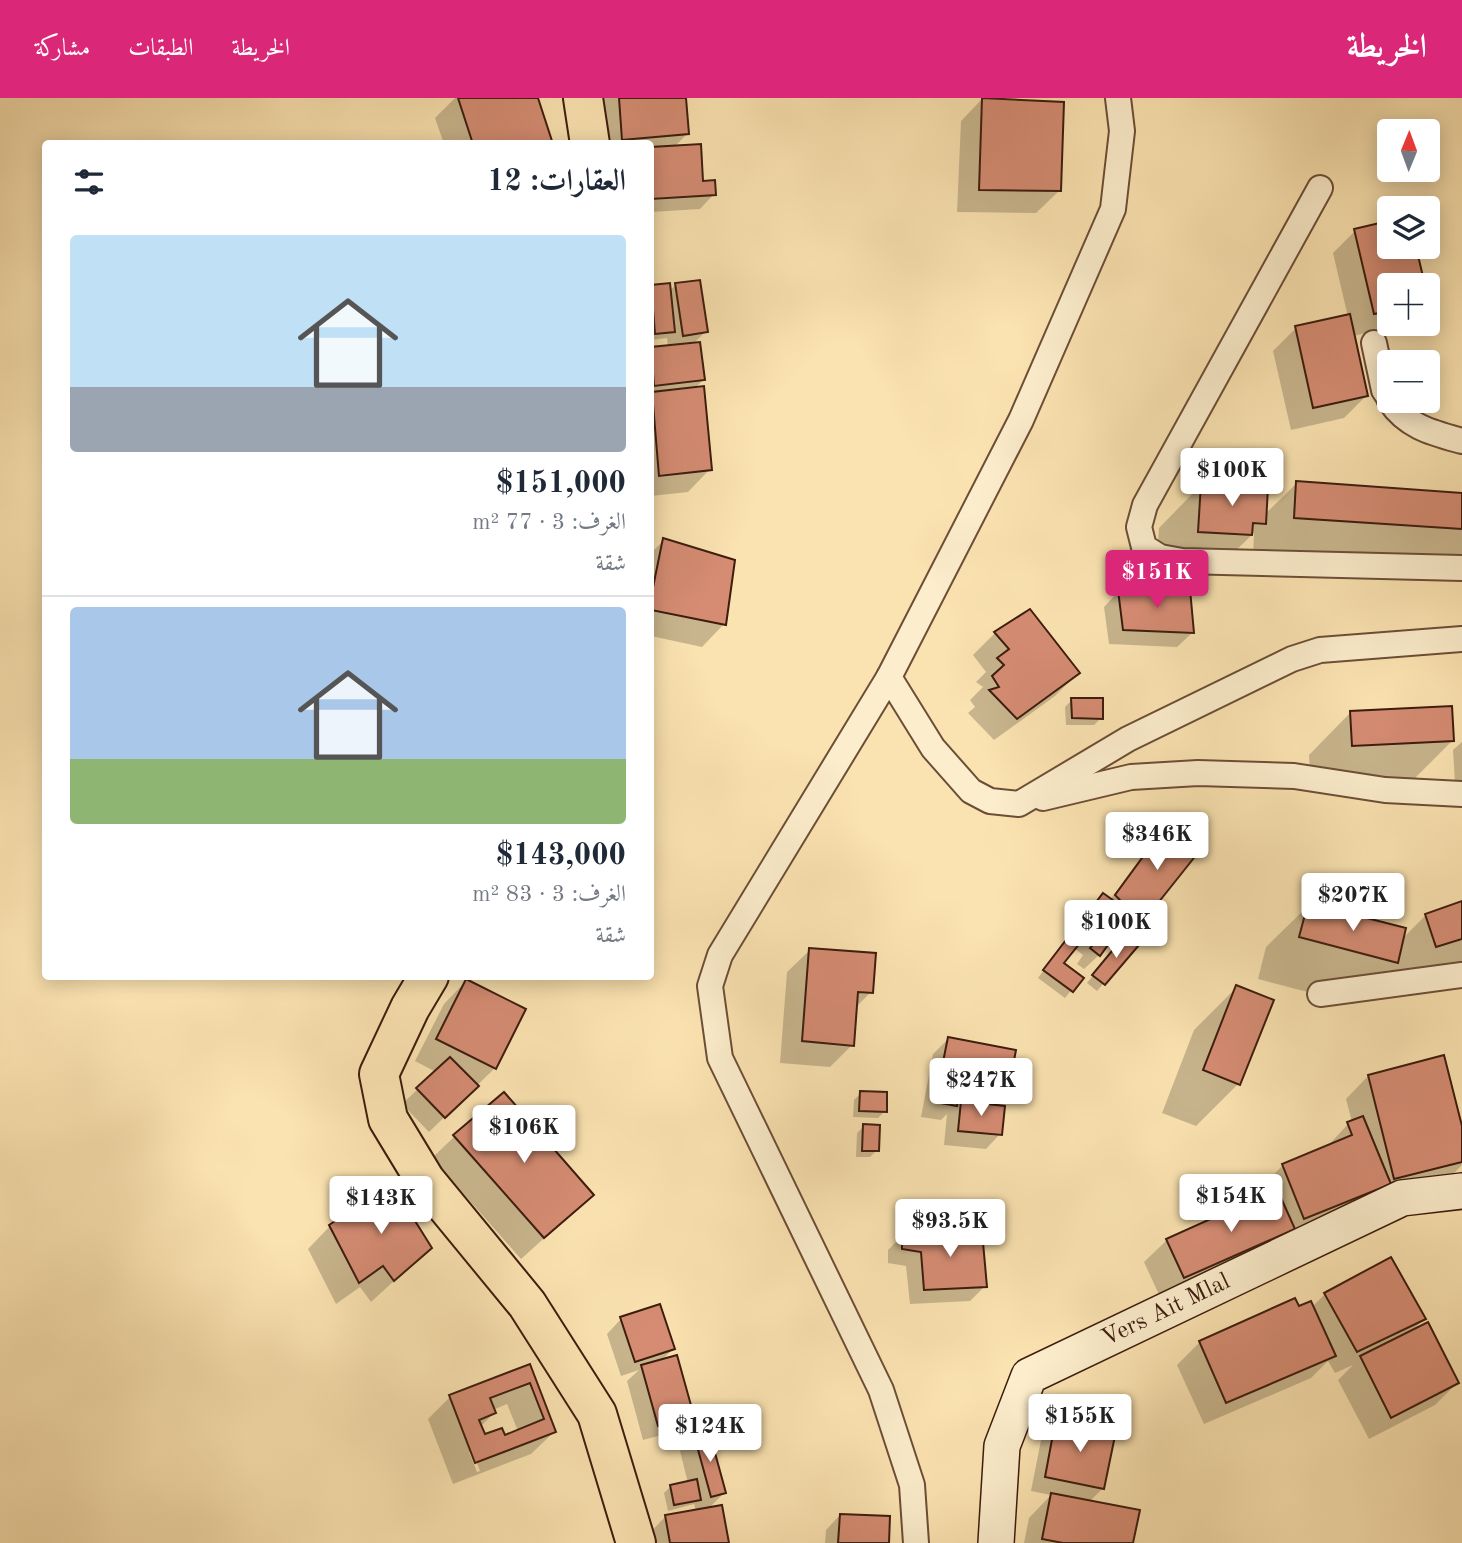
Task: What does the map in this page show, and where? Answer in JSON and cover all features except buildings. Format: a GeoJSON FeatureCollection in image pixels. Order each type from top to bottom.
{"type":"FeatureCollection","features":[{"type":"Feature","properties":{"kind":"main road"},"geometry":{"type":"LineString","coordinates":[[583,98],[589,140]]}},
{"type":"Feature","properties":{"kind":"main road"},"geometry":{"type":"LineString","coordinates":[[427,980],[410,1008],[379,1074],[388,1119],[425,1180],[527,1304],[597,1414],[636,1543]]}},
{"type":"Feature","properties":{"kind":"street"},"geometry":{"type":"LineString","coordinates":[[916,1543],[912,1485],[881,1390],[720,1058],[710,986],[720,955],[889,677],[1021,420],[1113,209],[1122,131],[1118,98]]}},
{"type":"Feature","properties":{"kind":"street"},"geometry":{"type":"LineString","coordinates":[[1320,188],[1145,505],[1139,527],[1144,547],[1160,557],[1182,561],[1462,568]]}},
{"type":"Feature","properties":{"kind":"street"},"geometry":{"type":"LineString","coordinates":[[1374,343],[1377,357]]}},
{"type":"Feature","properties":{"kind":"street"},"geometry":{"type":"LineString","coordinates":[[1398,413],[1416,427],[1462,441]]}},
{"type":"Feature","properties":{"kind":"street"},"geometry":{"type":"LineString","coordinates":[[1019,804],[1128,739],[1292,659],[1321,650],[1462,639]]}},
{"type":"Feature","properties":{"kind":"street"},"geometry":{"type":"LineString","coordinates":[[889,677],[933,748],[971,791],[990,801],[1019,804],[1131,777],[1198,774],[1294,776],[1385,790],[1462,794]]}},
{"type":"Feature","properties":{"kind":"street"},"geometry":{"type":"LineString","coordinates":[[1320,994],[1462,975]]}},
{"type":"Feature","properties":{"kind":"street","name":"Vers Ait Mlal"},"geometry":{"type":"LineString","coordinates":[[996,1543],[1002,1446],[1029,1376],[1402,1198],[1462,1191]]}}]}
